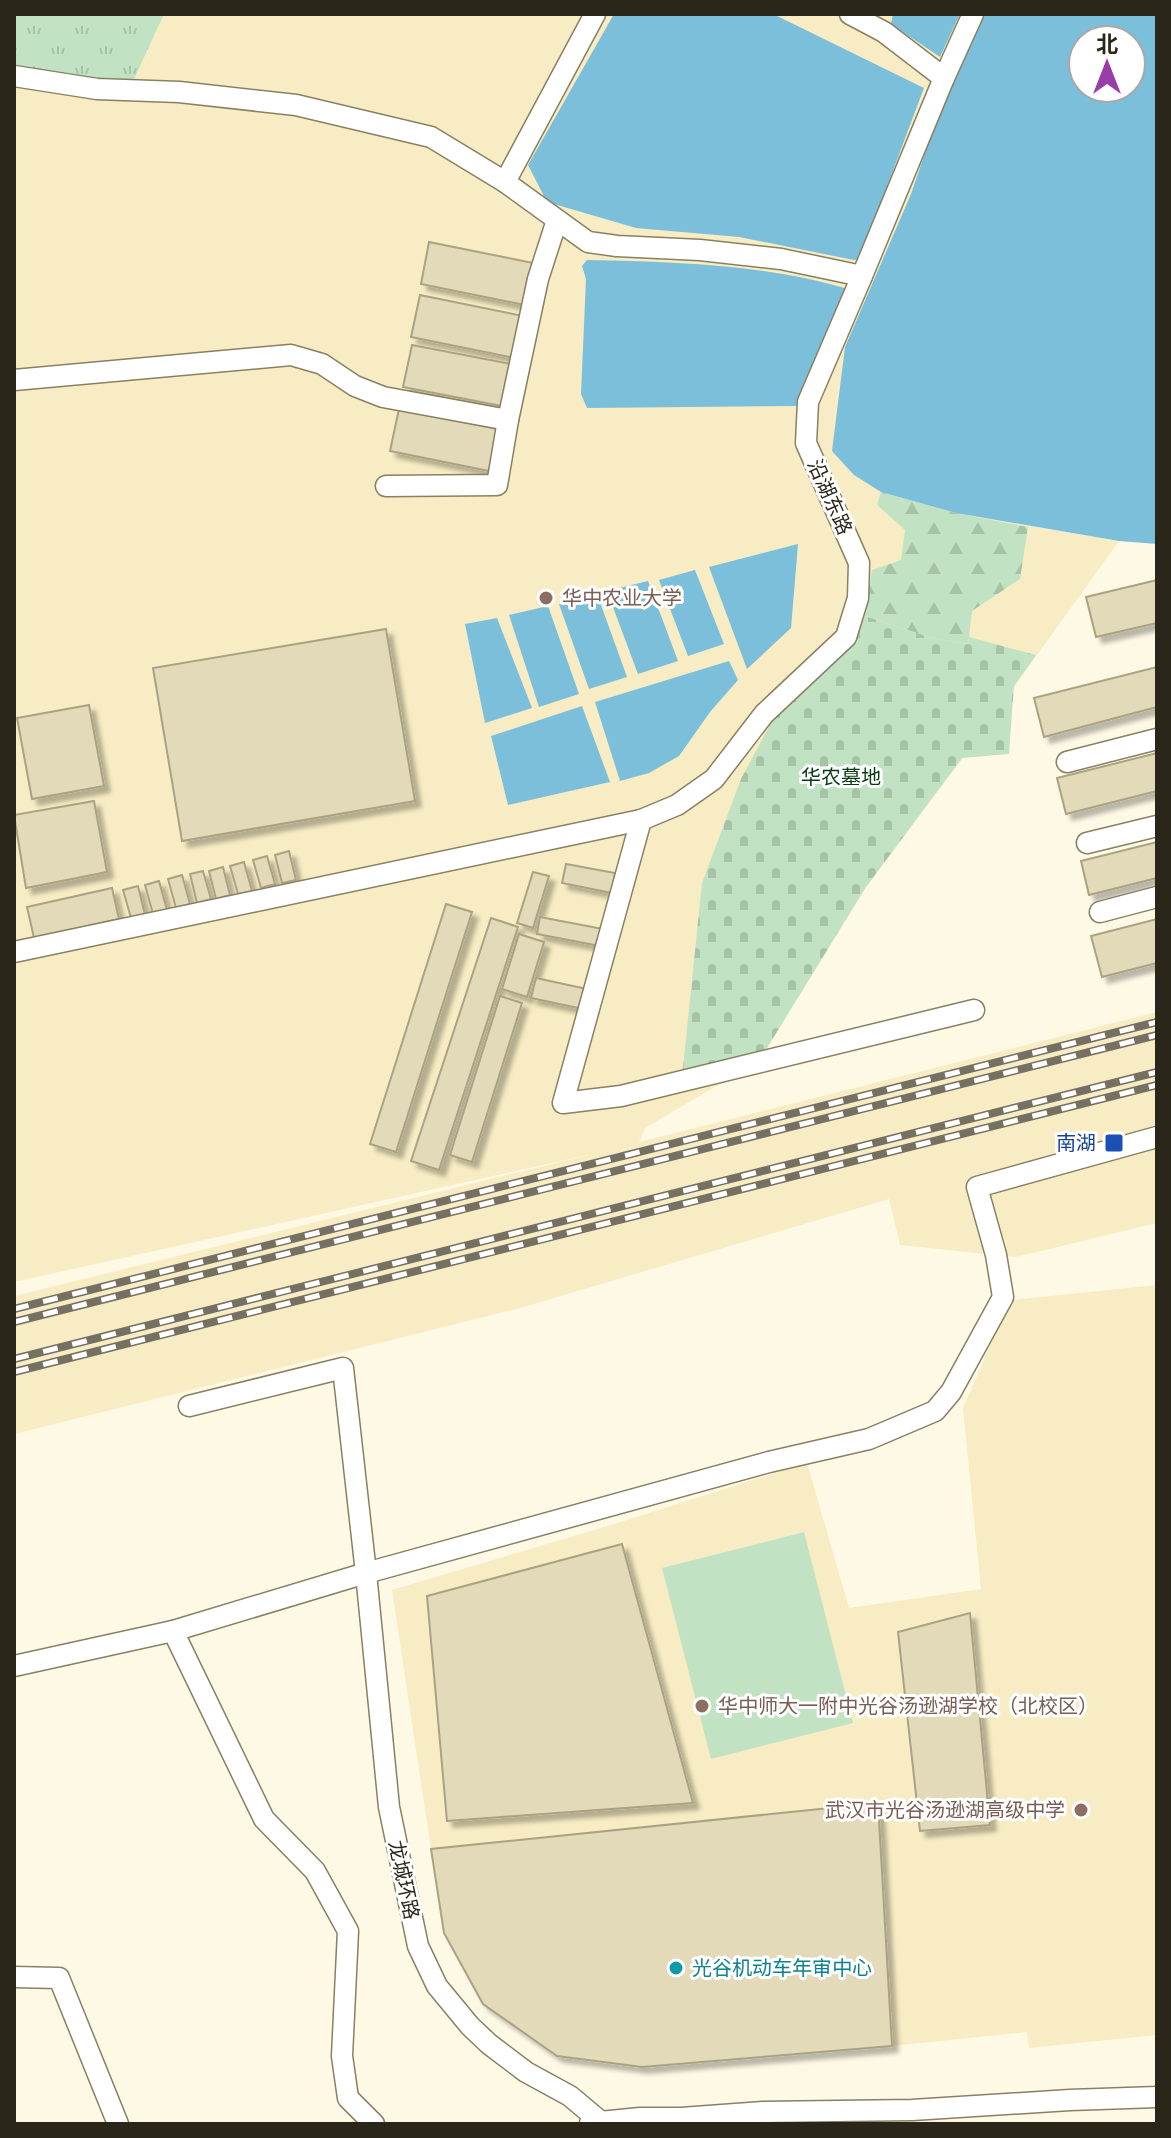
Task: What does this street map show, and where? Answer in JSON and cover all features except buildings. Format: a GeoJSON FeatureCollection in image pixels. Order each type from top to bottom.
{"type":"FeatureCollection","features":[{"type":"Feature","properties":{"kind":"street"},"geometry":{"type":"LineString","coordinates":[[505,182],[595,14]]}},
{"type":"Feature","properties":{"kind":"street"},"geometry":{"type":"LineString","coordinates":[[850,14],[884,32],[944,78]]}},
{"type":"Feature","properties":{"kind":"street","name":"沿湖东路"},"geometry":{"type":"LineString","coordinates":[[14,952],[641,820],[677,805],[714,779],[764,714],[846,637],[858,598],[859,563],[806,443],[808,402],[973,14]]}},
{"type":"Feature","properties":{"kind":"street"},"geometry":{"type":"LineString","coordinates":[[14,76],[97,89],[179,92],[296,105],[431,137],[505,182],[588,242],[781,259],[862,276]]}},
{"type":"Feature","properties":{"kind":"street"},"geometry":{"type":"LineString","coordinates":[[386,486],[497,485],[538,279],[557,220]]}},
{"type":"Feature","properties":{"kind":"street"},"geometry":{"type":"LineString","coordinates":[[14,380],[291,355],[322,364],[355,386],[383,397],[508,420]]}},
{"type":"Feature","properties":{"kind":"street"},"geometry":{"type":"LineString","coordinates":[[1067,762],[1157,739]]}},
{"type":"Feature","properties":{"kind":"street"},"geometry":{"type":"LineString","coordinates":[[641,820],[563,1103],[621,1096],[974,1010]]}},
{"type":"Feature","properties":{"kind":"street"},"geometry":{"type":"LineString","coordinates":[[1087,843],[1157,826]]}},
{"type":"Feature","properties":{"kind":"street"},"geometry":{"type":"LineString","coordinates":[[1100,912],[1157,897]]}},
{"type":"Feature","properties":{"kind":"street"},"geometry":{"type":"LineString","coordinates":[[14,1666],[173,1631],[365,1565],[869,1439],[935,1411],[951,1392],[1003,1297],[996,1255],[977,1187],[1157,1137]]}},
{"type":"Feature","properties":{"kind":"street","name":"龙城环路"},"geometry":{"type":"LineString","coordinates":[[189,1406],[343,1368],[389,1807],[418,1946],[437,1986],[470,2026],[526,2072],[570,2096],[592,2123]]}},
{"type":"Feature","properties":{"kind":"street"},"geometry":{"type":"LineString","coordinates":[[173,1631],[264,1819],[315,1871],[348,1931],[342,2056],[348,2098],[374,2124]]}},
{"type":"Feature","properties":{"kind":"street"},"geometry":{"type":"LineString","coordinates":[[14,1977],[59,1978],[118,2124]]}},
{"type":"Feature","properties":{"kind":"street"},"geometry":{"type":"LineString","coordinates":[[592,2123],[763,2112],[912,2110],[1157,2097]]}},
{"type":"Feature","properties":{"kind":"shaded area","name":"华中农业大学"},"geometry":{"type":"Polygon","coordinates":[[[14,14],[983,14],[938,115],[911,194],[854,475],[882,492],[956,513],[1119,541],[866,887],[759,1061],[645,1128],[639,1142],[1157,1012],[1157,1223],[1016,1257],[900,1245],[889,1199],[520,1308],[14,1434],[14,1296],[597,1153],[14,1282],[14,14]]]}},
{"type":"Feature","properties":{"kind":"shaded area","name":"华中师大一附中光谷汤逊湖学校（北校区）"},"geometry":{"type":"Polygon","coordinates":[[[1157,1285],[1157,2035],[1029,2048],[1027,2032],[892,2046],[878,1803],[431,1849],[392,1590],[807,1463],[849,1608],[981,1589],[963,1408],[1010,1300],[1157,1285]]]}},
{"type":"Feature","properties":{"kind":"green space"},"geometry":{"type":"Polygon","coordinates":[[[14,14],[164,14],[129,90],[14,76],[14,14]]]}},
{"type":"Feature","properties":{"kind":"green space"},"geometry":{"type":"Polygon","coordinates":[[[881,492],[956,513],[1028,527],[1020,579],[972,611],[968,644],[932,638],[865,616],[872,570],[901,560],[905,530],[877,505],[881,492]]]}},
{"type":"Feature","properties":{"kind":"green space","name":"华农墓地"},"geometry":{"type":"Polygon","coordinates":[[[865,616],[932,638],[968,644],[969,637],[1036,655],[1014,686],[1009,754],[962,758],[866,887],[759,1061],[681,1087],[702,883],[741,779],[771,723],[852,645],[865,616]]]}},
{"type":"Feature","properties":{"kind":"green space"},"geometry":{"type":"Polygon","coordinates":[[[804,1532],[853,1723],[711,1759],[662,1568],[804,1532]]]}},
{"type":"Feature","properties":{"kind":"water"},"geometry":{"type":"Polygon","coordinates":[[[614,14],[773,14],[924,88],[859,261],[739,237],[636,228],[547,202],[528,165],[614,14]]]}},
{"type":"Feature","properties":{"kind":"water"},"geometry":{"type":"Polygon","coordinates":[[[893,14],[960,14],[940,57],[891,24],[893,14]]]}},
{"type":"Feature","properties":{"kind":"water"},"geometry":{"type":"Polygon","coordinates":[[[983,14],[1157,14],[1157,544],[1119,541],[956,513],[881,492],[854,475],[832,451],[845,347],[911,194],[938,115],[983,14]]]}},
{"type":"Feature","properties":{"kind":"water"},"geometry":{"type":"Polygon","coordinates":[[[587,260],[753,270],[819,281],[851,290],[798,406],[587,408],[581,394],[586,279],[582,266],[587,260]]]}},
{"type":"Feature","properties":{"kind":"water"},"geometry":{"type":"Polygon","coordinates":[[[798,544],[791,628],[747,669],[709,567],[798,544]]]}},
{"type":"Feature","properties":{"kind":"water"},"geometry":{"type":"Polygon","coordinates":[[[695,570],[724,644],[688,656],[659,580],[695,570]]]}},
{"type":"Feature","properties":{"kind":"water"},"geometry":{"type":"Polygon","coordinates":[[[648,581],[678,661],[638,674],[607,591],[648,581]]]}},
{"type":"Feature","properties":{"kind":"water"},"geometry":{"type":"Polygon","coordinates":[[[597,594],[627,677],[589,689],[559,604],[597,594]]]}},
{"type":"Feature","properties":{"kind":"water"},"geometry":{"type":"Polygon","coordinates":[[[548,606],[579,694],[539,707],[509,615],[548,606]]]}},
{"type":"Feature","properties":{"kind":"water"},"geometry":{"type":"Polygon","coordinates":[[[497,618],[532,708],[485,723],[465,624],[497,618]]]}},
{"type":"Feature","properties":{"kind":"water"},"geometry":{"type":"Polygon","coordinates":[[[729,661],[738,680],[710,712],[679,756],[649,773],[620,781],[595,702],[729,661]]]}},
{"type":"Feature","properties":{"kind":"water"},"geometry":{"type":"Polygon","coordinates":[[[582,706],[610,782],[508,805],[491,736],[582,706]]]}},
{"type":"Feature","properties":{"kind":"railway"},"geometry":{"type":"LineString","coordinates":[[14,1309],[1157,1022]]}},
{"type":"Feature","properties":{"kind":"railway"},"geometry":{"type":"LineString","coordinates":[[14,1322],[1157,1035]]}},
{"type":"Feature","properties":{"kind":"railway"},"geometry":{"type":"LineString","coordinates":[[14,1359],[1157,1072]]}},
{"type":"Feature","properties":{"kind":"railway"},"geometry":{"type":"LineString","coordinates":[[14,1372],[1157,1085]]}},
{"type":"Feature","properties":{"kind":"place","name":"华中农业大学"},"geometry":{"type":"Point","coordinates":[546,598]}},
{"type":"Feature","properties":{"kind":"place","name":"南湖"},"geometry":{"type":"Point","coordinates":[1114,1143]}},
{"type":"Feature","properties":{"kind":"place","name":"华中师大一附中光谷汤逊湖学校（北校区）"},"geometry":{"type":"Point","coordinates":[702,1706]}},
{"type":"Feature","properties":{"kind":"place","name":"武汉市光谷汤逊湖高级中学"},"geometry":{"type":"Point","coordinates":[1081,1810]}},
{"type":"Feature","properties":{"kind":"place","name":"光谷机动车年审中心"},"geometry":{"type":"Point","coordinates":[676,1968]}}]}
